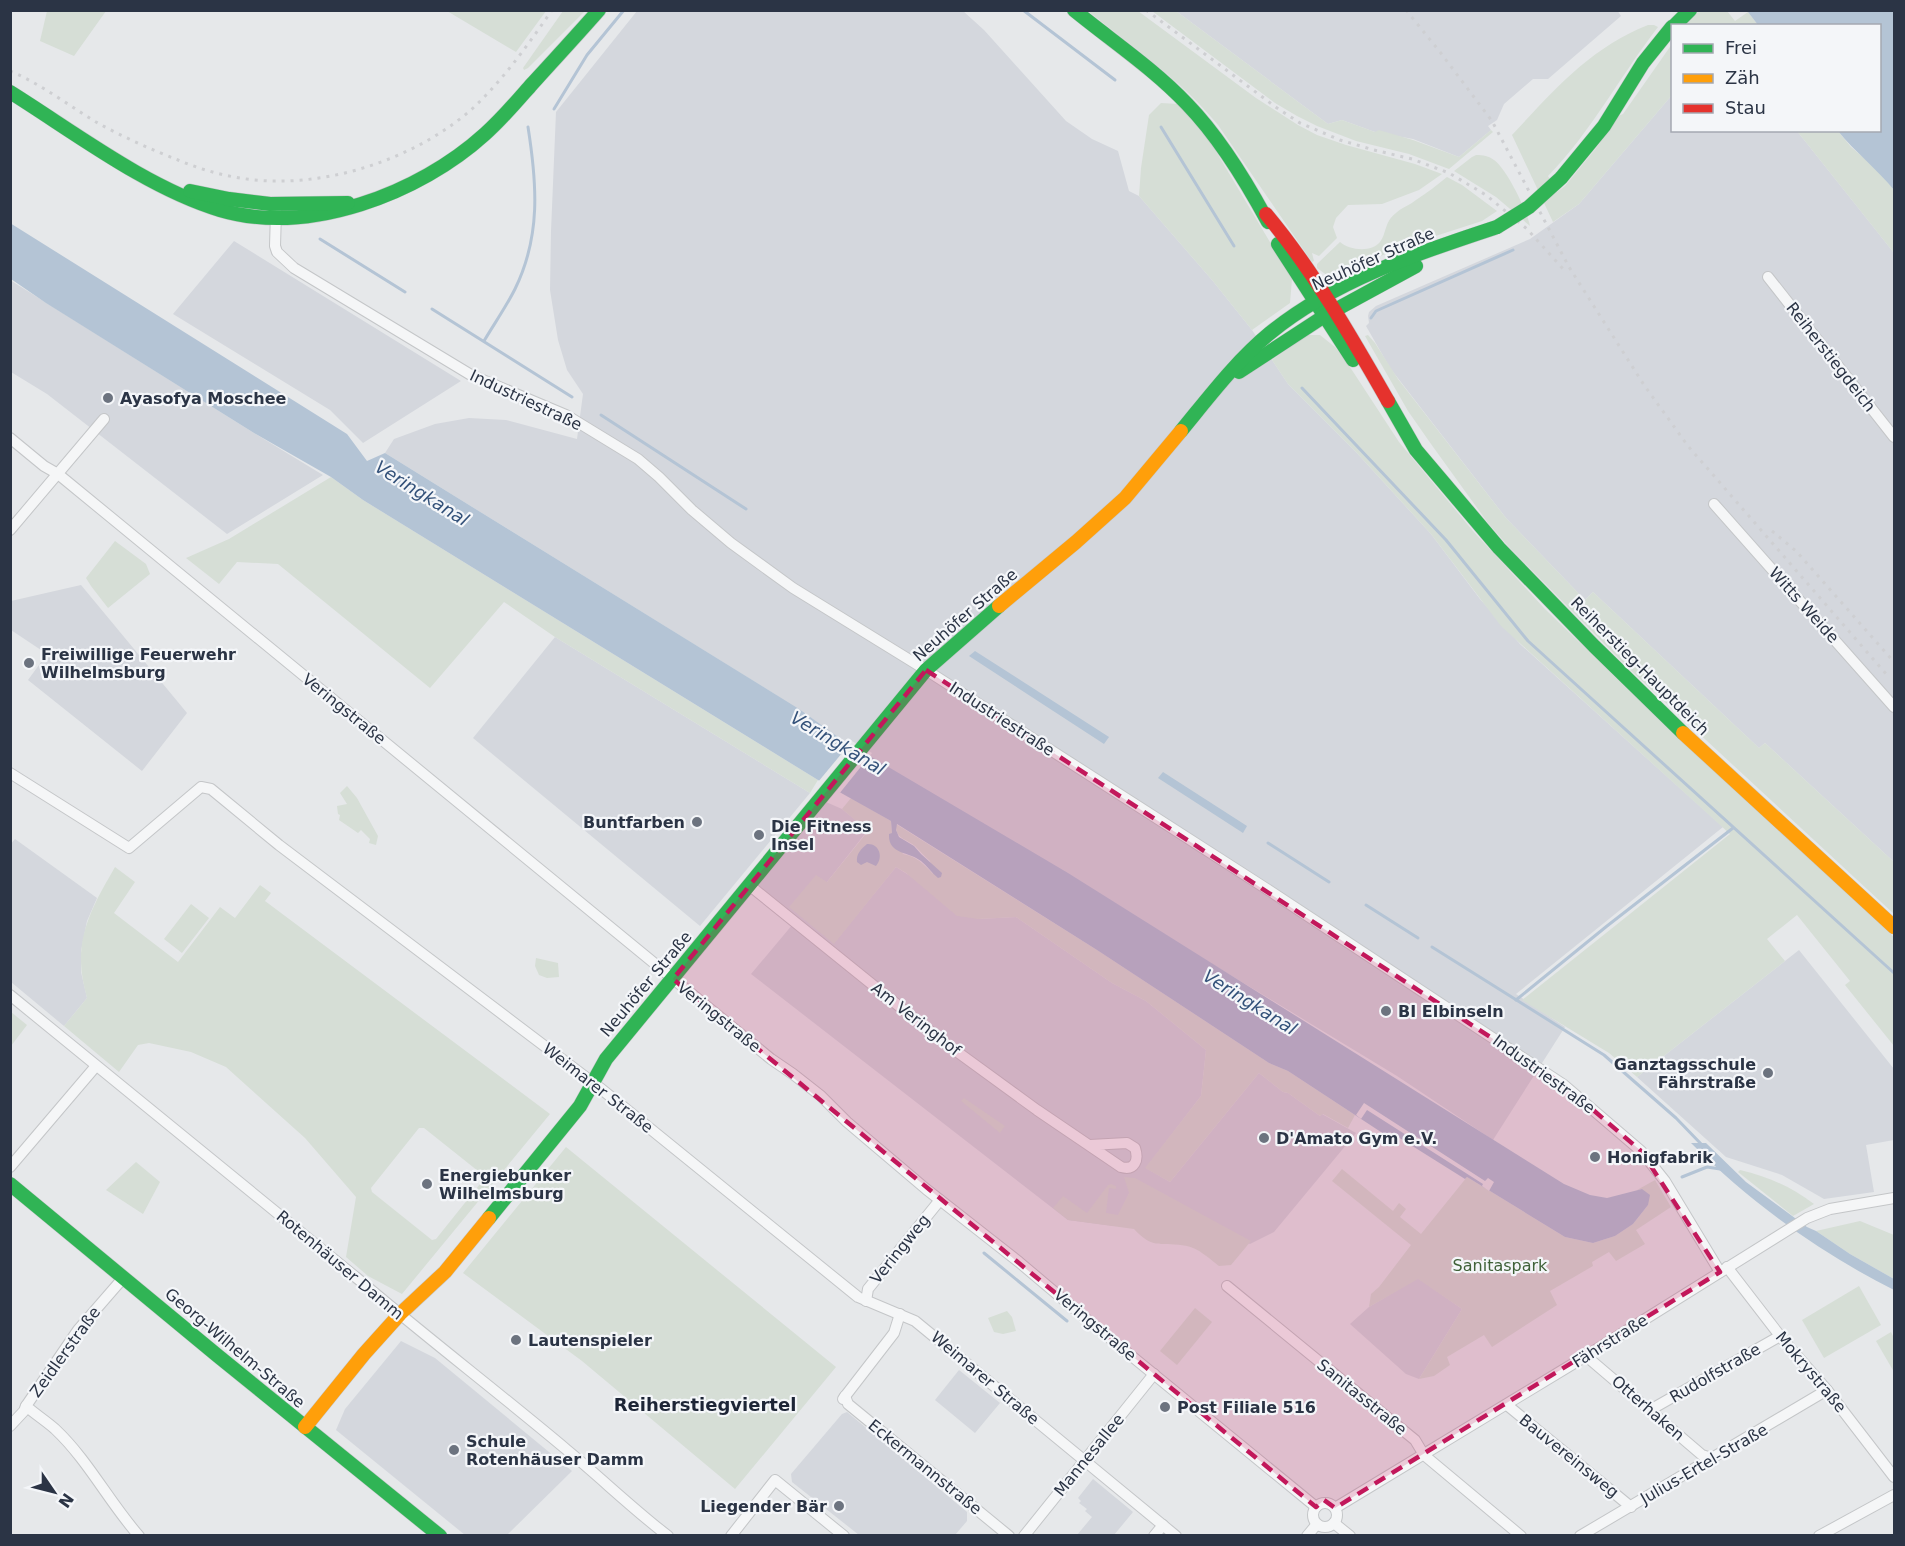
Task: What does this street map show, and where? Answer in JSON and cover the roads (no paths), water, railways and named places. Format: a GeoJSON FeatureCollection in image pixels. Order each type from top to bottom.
{"type":"FeatureCollection","features":[{"type":"Feature","properties":{"kind":"main road"},"geometry":{"type":"LineString","coordinates":[[10,92],[125,165],[209,207],[235,213],[277,217],[319,216],[391,193],[453,161],[468,150],[499,121],[598,10]]}},
{"type":"Feature","properties":{"kind":"main road","name":"Reiherstieg-Hauptdeich"},"geometry":{"type":"LineString","coordinates":[[1074,10],[1164,83],[1188,105],[1218,142],[1266,214],[1274,237],[1329,313],[1360,370],[1389,404]]}},
{"type":"Feature","properties":{"kind":"main road","name":"Neuhöfer Straße"},"geometry":{"type":"LineString","coordinates":[[1675,24],[1690,10]]}},
{"type":"Feature","properties":{"kind":"main road","name":"Neuhöfer Straße"},"geometry":{"type":"LineString","coordinates":[[1219,386],[1278,344],[1354,297],[1477,239],[1528,207],[1561,178],[1600,131],[1643,63],[1671,28]]}},
{"type":"Feature","properties":{"kind":"main road"},"geometry":{"type":"LineString","coordinates":[[164,186],[229,199],[270,204],[320,202],[358,204]]}},
{"type":"Feature","properties":{"kind":"main road","name":"Neuhöfer Straße"},"geometry":{"type":"LineString","coordinates":[[305,1427],[364,1354],[424,1291],[448,1254],[592,1082],[606,1059],[926,670],[1127,496],[1256,344],[1320,299],[1350,284],[1418,255],[1497,227]]}},
{"type":"Feature","properties":{"kind":"main road"},"geometry":{"type":"LineString","coordinates":[[1351,336],[1349,313],[1354,297]]}},
{"type":"Feature","properties":{"kind":"main road","name":"Reiherstieg-Hauptdeich"},"geometry":{"type":"LineString","coordinates":[[1329,313],[1351,336],[1416,450],[1498,549],[1695,744],[1894,927]]}},
{"type":"Feature","properties":{"kind":"main road","name":"Georg-Wilhelm-Straße"},"geometry":{"type":"LineString","coordinates":[[10,1184],[440,1536]]}},
{"type":"Feature","properties":{"kind":"street"},"geometry":{"type":"LineString","coordinates":[[270,204],[277,217]]}},
{"type":"Feature","properties":{"kind":"street","name":"Industriestraße"},"geometry":{"type":"LineString","coordinates":[[277,217],[275,242],[277,252],[294,268],[452,365],[566,415],[638,459],[731,543],[793,588],[926,670],[1270,891],[1564,1085],[1641,1151],[1665,1181],[1724,1270]]}},
{"type":"Feature","properties":{"kind":"street","name":"Reiherstiegdeich"},"geometry":{"type":"LineString","coordinates":[[1768,277],[1894,437]]}},
{"type":"Feature","properties":{"kind":"street"},"geometry":{"type":"LineString","coordinates":[[10,530],[104,419]]}},
{"type":"Feature","properties":{"kind":"street","name":"Veringstraße"},"geometry":{"type":"LineString","coordinates":[[10,438],[44,466],[58,474],[771,1059],[821,1096],[847,1122],[940,1200],[1316,1507]]}},
{"type":"Feature","properties":{"kind":"street","name":"Witts Weide"},"geometry":{"type":"LineString","coordinates":[[1714,504],[1894,707]]}},
{"type":"Feature","properties":{"kind":"street","name":"Weimarer Straße"},"geometry":{"type":"LineString","coordinates":[[10,773],[129,848],[201,787],[211,789],[279,845],[592,1082],[858,1297],[915,1321],[1176,1536]]}},
{"type":"Feature","properties":{"kind":"street","name":"Am Veringhof"},"geometry":{"type":"LineString","coordinates":[[749,885],[934,1035],[1037,1110],[1090,1145]]}},
{"type":"Feature","properties":{"kind":"street","name":"Rotenhäuser Damm"},"geometry":{"type":"LineString","coordinates":[[10,995],[566,1449],[668,1536]]}},
{"type":"Feature","properties":{"kind":"street"},"geometry":{"type":"LineString","coordinates":[[10,1167],[96,1066]]}},
{"type":"Feature","properties":{"kind":"street","name":"Fährstraße"},"geometry":{"type":"LineString","coordinates":[[1335,1508],[1507,1405],[1807,1218],[1834,1208],[1894,1198]]}},
{"type":"Feature","properties":{"kind":"street","name":"Veringweg"},"geometry":{"type":"LineString","coordinates":[[866,1301],[868,1289],[940,1200]]}},
{"type":"Feature","properties":{"kind":"street","name":"Mokrystraße"},"geometry":{"type":"LineString","coordinates":[[1724,1270],[1827,1390],[1894,1477]]}},
{"type":"Feature","properties":{"kind":"street","name":"Zeidlerstraße"},"geometry":{"type":"LineString","coordinates":[[124,1277],[78,1330],[26,1406],[56,1430],[139,1536]]}},
{"type":"Feature","properties":{"kind":"street","name":"Sanitasstraße"},"geometry":{"type":"LineString","coordinates":[[1227,1286],[1414,1440],[1424,1455],[1521,1536]]}},
{"type":"Feature","properties":{"kind":"street","name":"Eckermannstraße"},"geometry":{"type":"LineString","coordinates":[[900,1314],[894,1333],[844,1397],[848,1404],[1009,1536]]}},
{"type":"Feature","properties":{"kind":"street","name":"Rudolfstraße"},"geometry":{"type":"LineString","coordinates":[[1650,1410],[1780,1335]]}},
{"type":"Feature","properties":{"kind":"street","name":"Otterhaken"},"geometry":{"type":"LineString","coordinates":[[1586,1356],[1702,1455],[1711,1458]]}},
{"type":"Feature","properties":{"kind":"street","name":"Mannesallee"},"geometry":{"type":"LineString","coordinates":[[1024,1536],[1154,1374]]}},
{"type":"Feature","properties":{"kind":"street","name":"Julius-Ertel-Straße"},"geometry":{"type":"LineString","coordinates":[[1580,1536],[1827,1390]]}},
{"type":"Feature","properties":{"kind":"street","name":"Bauvereinsweg"},"geometry":{"type":"LineString","coordinates":[[1507,1405],[1631,1507]]}},
{"type":"Feature","properties":{"kind":"street"},"geometry":{"type":"LineString","coordinates":[[10,1426],[24,1412],[26,1406]]}},
{"type":"Feature","properties":{"kind":"street"},"geometry":{"type":"LineString","coordinates":[[731,1536],[775,1480],[844,1536]]}},
{"type":"Feature","properties":{"kind":"street"},"geometry":{"type":"LineString","coordinates":[[1819,1536],[1894,1495]]}},
{"type":"Feature","properties":{"kind":"street"},"geometry":{"type":"LineString","coordinates":[[1326,1503],[1335,1508],[1337,1516],[1334,1523],[1326,1527],[1317,1524],[1313,1516],[1316,1507],[1326,1503]]}},
{"type":"Feature","properties":{"kind":"street"},"geometry":{"type":"LineString","coordinates":[[1334,1523],[1350,1536]]}},
{"type":"Feature","properties":{"kind":"street"},"geometry":{"type":"LineString","coordinates":[[1307,1536],[1317,1524]]}},
{"type":"Feature","properties":{"kind":"street"},"geometry":{"type":"LineString","coordinates":[[1155,1536],[1163,1525]]}},
{"type":"Feature","properties":{"kind":"water"},"geometry":{"type":"Polygon","coordinates":[[[1750,10],[1894,11],[1894,190],[1839,132],[1881,132],[1881,24],[1757,24],[1748,12],[1750,10]]]}},
{"type":"Feature","properties":{"kind":"water","name":"Veringkanal"},"geometry":{"type":"Polygon","coordinates":[[[10,223],[347,434],[367,461],[385,453],[799,709],[841,739],[1068,873],[1564,1184],[1590,1195],[1607,1198],[1642,1189],[1650,1195],[1648,1205],[1633,1224],[1615,1236],[1593,1243],[1565,1237],[1390,1132],[1387,1136],[1288,1071],[1269,1063],[1097,950],[897,824],[896,830],[899,837],[914,846],[942,873],[938,878],[921,861],[892,846],[889,834],[892,833],[891,821],[818,780],[363,500],[331,477],[254,433],[11,279],[10,223]]]}},
{"type":"Feature","properties":{"kind":"water"},"geometry":{"type":"Polygon","coordinates":[[[975,651],[1109,737],[1104,744],[969,656],[975,651]]]}},
{"type":"Feature","properties":{"kind":"water"},"geometry":{"type":"Polygon","coordinates":[[[1163,772],[1247,826],[1243,833],[1158,778],[1163,772]]]}},
{"type":"Feature","properties":{"kind":"water"},"geometry":{"type":"Polygon","coordinates":[[[867,844],[875,846],[879,851],[880,859],[876,866],[867,862],[861,865],[857,862],[859,852],[867,844]]]}},
{"type":"Feature","properties":{"kind":"water"},"geometry":{"type":"Polygon","coordinates":[[[1691,1143],[1706,1143],[1746,1182],[1807,1227],[1894,1279],[1894,1290],[1839,1260],[1787,1225],[1737,1186],[1691,1143]]]}},
{"type":"Feature","properties":{"kind":"waterway"},"geometry":{"type":"LineString","coordinates":[[554,109],[587,55],[624,10]]}},
{"type":"Feature","properties":{"kind":"waterway"},"geometry":{"type":"LineString","coordinates":[[1023,10],[1115,80]]}},
{"type":"Feature","properties":{"kind":"waterway"},"geometry":{"type":"LineString","coordinates":[[484,341],[515,289],[529,249],[535,210],[535,189],[528,127]]}},
{"type":"Feature","properties":{"kind":"waterway"},"geometry":{"type":"LineString","coordinates":[[1161,127],[1234,246]]}},
{"type":"Feature","properties":{"kind":"waterway"},"geometry":{"type":"LineString","coordinates":[[320,239],[405,292]]}},
{"type":"Feature","properties":{"kind":"waterway"},"geometry":{"type":"LineString","coordinates":[[1371,318],[1376,311],[1513,250]]}},
{"type":"Feature","properties":{"kind":"waterway"},"geometry":{"type":"LineString","coordinates":[[432,309],[572,397]]}},
{"type":"Feature","properties":{"kind":"waterway"},"geometry":{"type":"LineString","coordinates":[[1302,388],[1446,540],[1528,641],[1894,973]]}},
{"type":"Feature","properties":{"kind":"waterway"},"geometry":{"type":"LineString","coordinates":[[601,415],[746,509]]}},
{"type":"Feature","properties":{"kind":"waterway"},"geometry":{"type":"LineString","coordinates":[[1516,1000],[1733,828]]}},
{"type":"Feature","properties":{"kind":"waterway"},"geometry":{"type":"LineString","coordinates":[[1268,843],[1329,882]]}},
{"type":"Feature","properties":{"kind":"waterway"},"geometry":{"type":"LineString","coordinates":[[1366,905],[1418,938]]}},
{"type":"Feature","properties":{"kind":"waterway"},"geometry":{"type":"LineString","coordinates":[[1432,947],[1604,1055],[1676,1118],[1703,1146]]}},
{"type":"Feature","properties":{"kind":"waterway"},"geometry":{"type":"LineString","coordinates":[[1682,1177],[1707,1167],[1720,1169]]}},
{"type":"Feature","properties":{"kind":"waterway"},"geometry":{"type":"LineString","coordinates":[[984,1253],[1067,1321]]}},
{"type":"Feature","properties":{"kind":"railway"},"geometry":{"type":"LineString","coordinates":[[10,71],[43,88],[106,127],[190,165],[251,180],[302,180],[354,171],[380,162],[406,152],[452,125],[472,109],[505,74],[552,10]]}},
{"type":"Feature","properties":{"kind":"railway"},"geometry":{"type":"LineString","coordinates":[[1146,10],[1300,123],[1340,140],[1412,159],[1449,173],[1486,195],[1527,229],[1565,271]]}},
{"type":"Feature","properties":{"kind":"railway"},"geometry":{"type":"LineString","coordinates":[[1406,10],[1492,121],[1569,267],[1644,385],[1688,446],[1887,675]]}},
{"type":"Feature","properties":{"kind":"railway"},"geometry":{"type":"LineString","coordinates":[[1772,531],[1796,551],[1894,662]]}},
{"type":"Feature","properties":{"kind":"place","name":"Ayasofya Moschee"},"geometry":{"type":"Point","coordinates":[108,398]}},
{"type":"Feature","properties":{"kind":"place","name":"Freiwillige Feuerwehr Wilhelmsburg"},"geometry":{"type":"Point","coordinates":[29,663]}},
{"type":"Feature","properties":{"kind":"place","name":"Buntfarben"},"geometry":{"type":"Point","coordinates":[697,822]}},
{"type":"Feature","properties":{"kind":"place","name":"Die Fitness Insel"},"geometry":{"type":"Point","coordinates":[759,835]}},
{"type":"Feature","properties":{"kind":"place","name":"BI Elbinseln"},"geometry":{"type":"Point","coordinates":[1386,1011]}},
{"type":"Feature","properties":{"kind":"place","name":"Ganztagsschule Fährstraße"},"geometry":{"type":"Point","coordinates":[1768,1073]}},
{"type":"Feature","properties":{"kind":"place","name":"D'Amato Gym e.V."},"geometry":{"type":"Point","coordinates":[1264,1138]}},
{"type":"Feature","properties":{"kind":"place","name":"Honigfabrik"},"geometry":{"type":"Point","coordinates":[1595,1157]}},
{"type":"Feature","properties":{"kind":"place","name":"Energiebunker Wilhelmsburg"},"geometry":{"type":"Point","coordinates":[427,1184]}},
{"type":"Feature","properties":{"kind":"place","name":"Lautenspieler"},"geometry":{"type":"Point","coordinates":[516,1340]}},
{"type":"Feature","properties":{"kind":"place","name":"Post Filiale 516"},"geometry":{"type":"Point","coordinates":[1165,1407]}},
{"type":"Feature","properties":{"kind":"place","name":"Schule Rotenhäuser Damm"},"geometry":{"type":"Point","coordinates":[454,1450]}},
{"type":"Feature","properties":{"kind":"place","name":"Liegender Bär"},"geometry":{"type":"Point","coordinates":[839,1506]}},
{"type":"Feature","properties":{"kind":"district","name":"Reiherstiegviertel"},"geometry":{"type":"Point","coordinates":[705,1404]}},
{"type":"Feature","properties":{"kind":"park label","name":"Sanitaspark"},"geometry":{"type":"Point","coordinates":[1500,1265]}}]}
